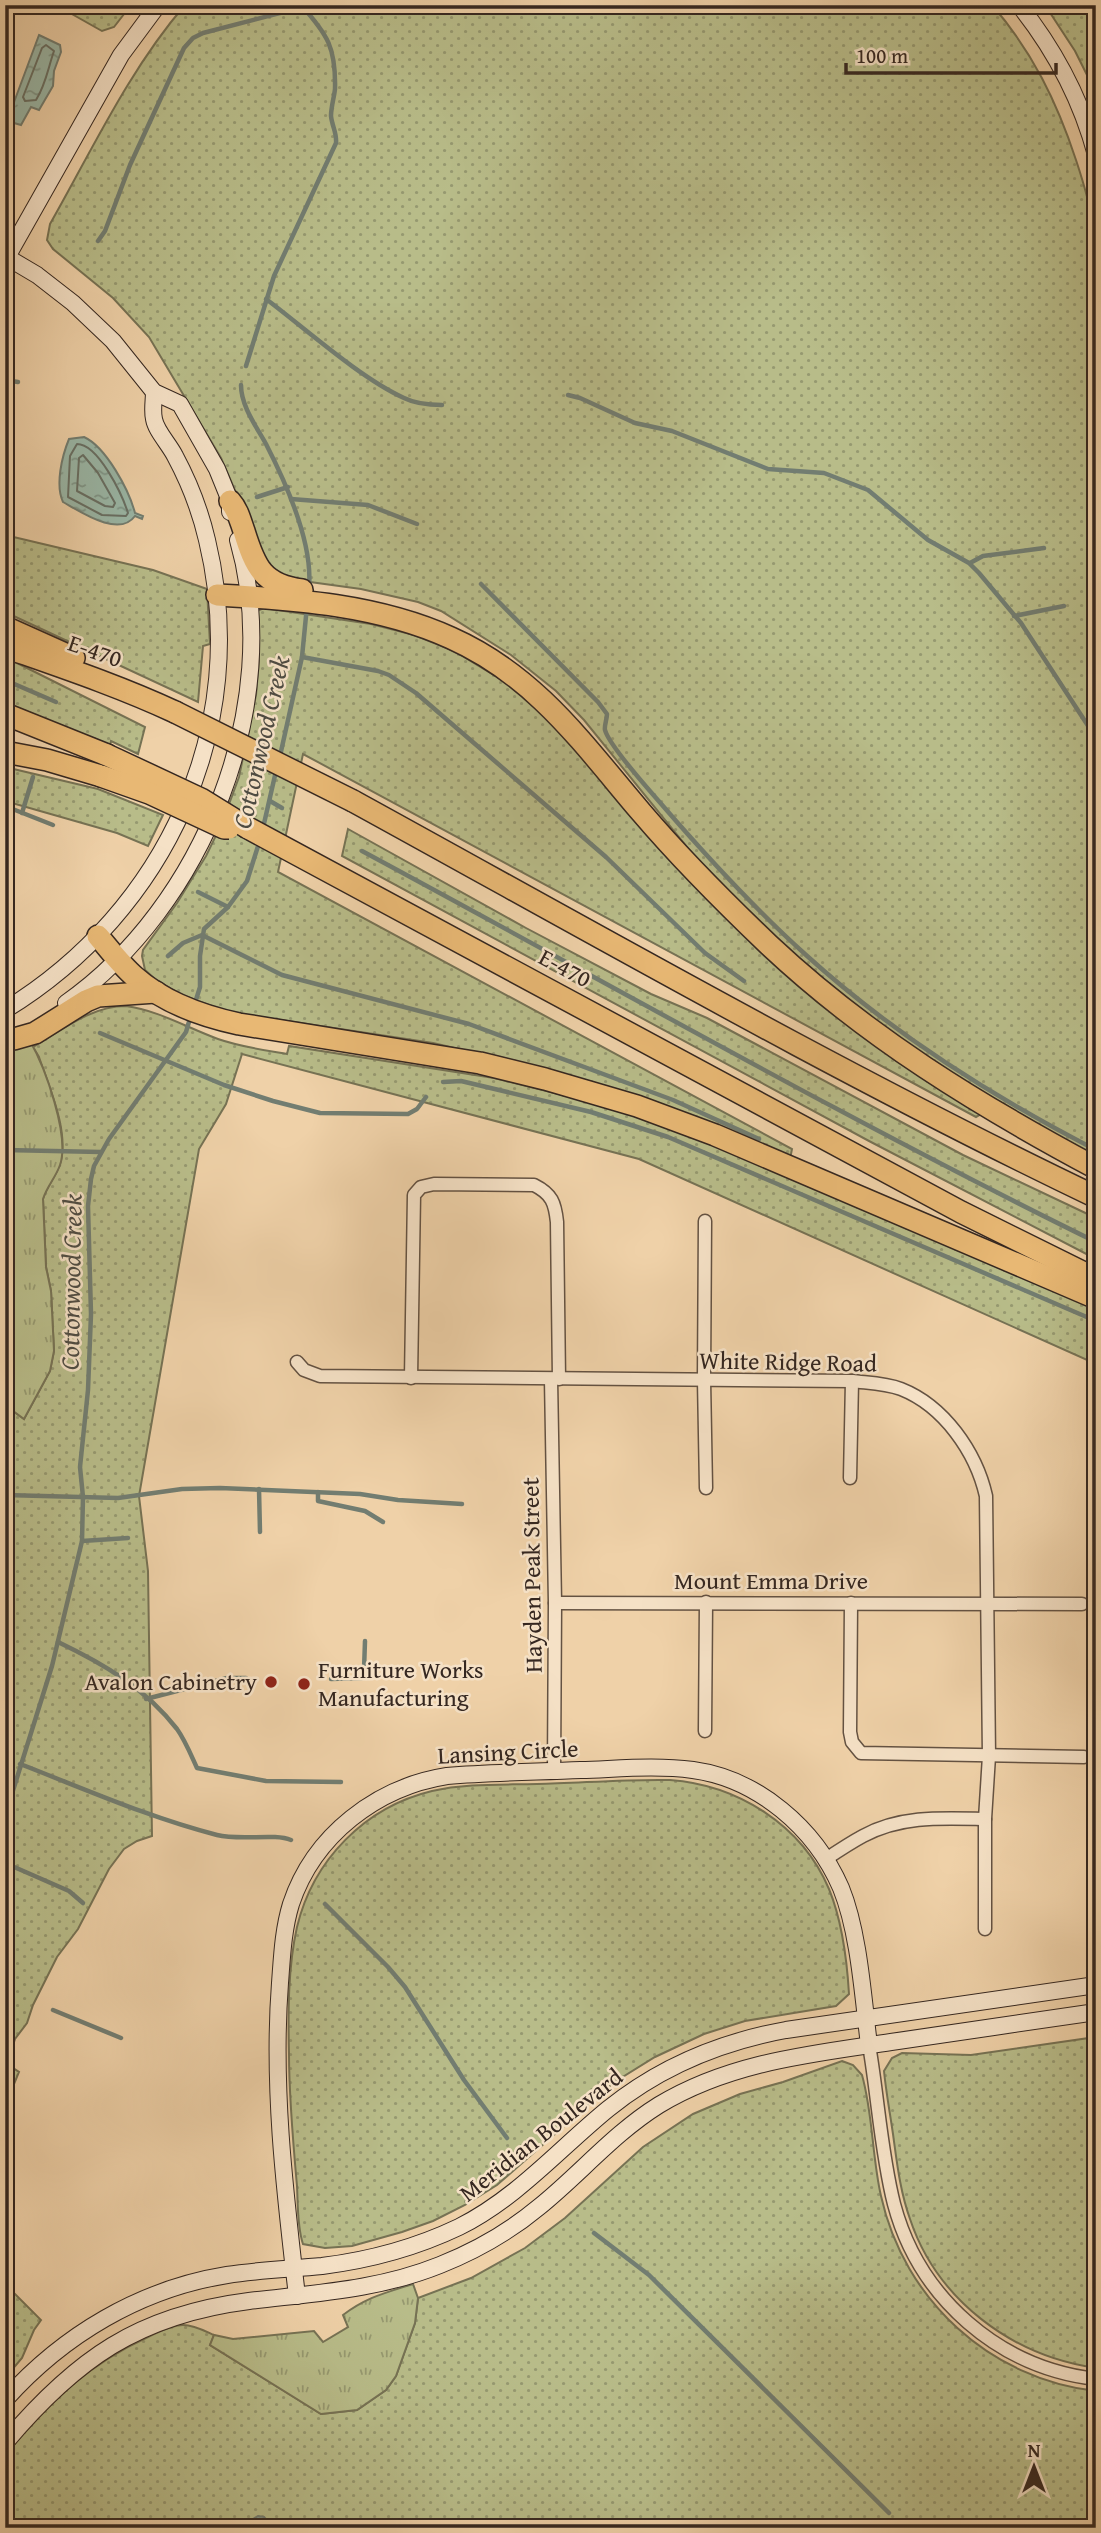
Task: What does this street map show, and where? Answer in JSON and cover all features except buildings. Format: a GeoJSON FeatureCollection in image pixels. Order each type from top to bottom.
{"type":"FeatureCollection","features":[{"type":"Feature","properties":{"kind":"highway"},"geometry":{"type":"LineString","coordinates":[[230,501],[237,509],[254,558],[279,592]]}},
{"type":"Feature","properties":{"kind":"highway"},"geometry":{"type":"LineString","coordinates":[[217,595],[248,597],[279,592],[352,604],[453,638],[507,670],[551,707],[651,824],[716,893],[823,993],[886,1042],[949,1085],[1096,1168]]}},
{"type":"Feature","properties":{"kind":"highway"},"geometry":{"type":"LineString","coordinates":[[5,627],[94,667],[120,687]]}},
{"type":"Feature","properties":{"kind":"highway","name":"E-470"},"geometry":{"type":"LineString","coordinates":[[5,646],[120,687],[222,734],[353,801],[961,1130],[1096,1197]]}},
{"type":"Feature","properties":{"kind":"highway"},"geometry":{"type":"LineString","coordinates":[[5,714],[104,765]]}},
{"type":"Feature","properties":{"kind":"highway"},"geometry":{"type":"LineString","coordinates":[[5,751],[47,760],[104,765]]}},
{"type":"Feature","properties":{"kind":"highway","name":"E-470"},"geometry":{"type":"LineString","coordinates":[[104,765],[149,793],[224,828],[248,828],[961,1212],[1096,1279]]}},
{"type":"Feature","properties":{"kind":"highway"},"geometry":{"type":"LineString","coordinates":[[98,936],[136,978],[156,992],[179,1004],[225,1021],[480,1062],[637,1106],[715,1135],[1096,1298]]}},
{"type":"Feature","properties":{"kind":"highway"},"geometry":{"type":"LineString","coordinates":[[9,1041],[35,1033],[98,996],[156,992]]}},
{"type":"Feature","properties":{"kind":"main road"},"geometry":{"type":"LineString","coordinates":[[9,1041],[76,996],[118,959],[150,923],[185,873],[207,833],[224,791],[240,735],[247,690],[250,642],[248,597],[230,501],[213,461],[180,404],[154,392],[120,349],[81,310],[37,275],[6,257],[121,55],[158,5]]}},
{"type":"Feature","properties":{"kind":"main road"},"geometry":{"type":"LineString","coordinates":[[1019,5],[1064,73],[1084,116],[1096,155]]}},
{"type":"Feature","properties":{"kind":"main road"},"geometry":{"type":"LineString","coordinates":[[5,1010],[54,977],[98,936],[128,902],[154,865],[181,816],[200,766],[211,722],[219,643],[217,595],[198,506],[179,464],[154,420],[154,392]]}},
{"type":"Feature","properties":{"kind":"main road","name":"Lansing Circle"},"geometry":{"type":"LineString","coordinates":[[297,2296],[278,2089],[278,2022],[286,1926],[291,1905],[302,1880],[321,1850],[346,1822],[374,1801],[398,1789],[447,1776],[667,1768],[710,1773],[740,1784],[777,1807],[802,1827],[826,1858],[847,1906],[869,2045]]}},
{"type":"Feature","properties":{"kind":"main road","name":"Meridian Boulevard"},"geometry":{"type":"LineString","coordinates":[[5,2400],[63,2345],[103,2319],[165,2291],[211,2278],[381,2256],[432,2239],[474,2219],[522,2186],[590,2124],[628,2094],[689,2059],[757,2035],[1096,1984]]}},
{"type":"Feature","properties":{"kind":"main road"},"geometry":{"type":"LineString","coordinates":[[5,2443],[56,2386],[87,2362],[130,2336],[166,2320],[204,2308],[354,2290],[394,2281],[437,2266],[481,2246],[539,2207],[637,2120],[701,2083],[769,2061],[1096,2012]]}},
{"type":"Feature","properties":{"kind":"street","name":"Hayden Peak Street"},"geometry":{"type":"LineString","coordinates":[[411,1378],[414,1195],[421,1187],[434,1184],[534,1185],[546,1191],[552,1198],[557,1222],[554,1771]]}},
{"type":"Feature","properties":{"kind":"street"},"geometry":{"type":"LineString","coordinates":[[705,1221],[706,1488]]}},
{"type":"Feature","properties":{"kind":"street","name":"White Ridge Road"},"geometry":{"type":"LineString","coordinates":[[297,1362],[304,1370],[320,1376],[852,1381],[890,1385],[934,1409],[957,1434],[981,1476],[986,1496],[989,1756],[985,1819],[985,1929]]}},
{"type":"Feature","properties":{"kind":"street"},"geometry":{"type":"LineString","coordinates":[[850,1478],[852,1381]]}},
{"type":"Feature","properties":{"kind":"street"},"geometry":{"type":"LineString","coordinates":[[705,1731],[706,1602]]}},
{"type":"Feature","properties":{"kind":"street","name":"Mount Emma Drive"},"geometry":{"type":"LineString","coordinates":[[555,1603],[1082,1604]]}},
{"type":"Feature","properties":{"kind":"street"},"geometry":{"type":"LineString","coordinates":[[851,1603],[850,1732],[852,1742],[861,1754],[1084,1757]]}},
{"type":"Feature","properties":{"kind":"street"},"geometry":{"type":"LineString","coordinates":[[826,1858],[864,1835],[900,1823],[935,1818],[985,1819]]}},
{"type":"Feature","properties":{"kind":"street"},"geometry":{"type":"LineString","coordinates":[[869,2045],[894,2203],[908,2243],[929,2280],[963,2319],[1002,2348],[1051,2370],[1096,2379]]}},
{"type":"Feature","properties":{"kind":"green space"},"geometry":{"type":"Polygon","coordinates":[[[56,5],[131,5],[114,27],[102,31],[56,5]]]}},
{"type":"Feature","properties":{"kind":"green space"},"geometry":{"type":"Polygon","coordinates":[[[185,5],[992,5],[1006,22],[1042,78],[1069,139],[1094,232],[1096,1157],[1011,1113],[902,1043],[784,947],[695,857],[584,720],[556,691],[511,655],[441,611],[418,602],[361,589],[281,578],[270,571],[221,458],[149,337],[113,298],[53,249],[47,240],[50,224],[112,111],[146,56],[185,5]]]}},
{"type":"Feature","properties":{"kind":"green space"},"geometry":{"type":"Polygon","coordinates":[[[1045,5],[1096,5],[1096,93],[1075,51],[1045,5]]]}},
{"type":"Feature","properties":{"kind":"green space"},"geometry":{"type":"Polygon","coordinates":[[[5,535],[153,570],[207,589],[210,644],[203,646],[198,702],[5,612],[5,535]]]}},
{"type":"Feature","properties":{"kind":"green space"},"geometry":{"type":"Polygon","coordinates":[[[264,608],[371,624],[414,635],[454,651],[512,686],[552,721],[641,827],[981,1114],[976,1117],[303,754],[278,872],[792,1149],[790,1159],[489,1056],[433,1043],[228,1012],[182,995],[155,979],[145,970],[143,950],[206,856],[239,777],[256,695],[259,661],[257,611],[264,608]]]}},
{"type":"Feature","properties":{"kind":"green space"},"geometry":{"type":"Polygon","coordinates":[[[5,657],[145,727],[138,754],[111,741],[110,746],[5,704],[5,657]]]}},
{"type":"Feature","properties":{"kind":"green space"},"geometry":{"type":"Polygon","coordinates":[[[5,767],[98,789],[163,815],[148,846],[117,833],[5,801],[5,767]]]}},
{"type":"Feature","properties":{"kind":"green space"},"geometry":{"type":"Polygon","coordinates":[[[348,829],[651,994],[707,1018],[963,1155],[1096,1218],[1096,1259],[869,1141],[342,856],[348,829]]]}},
{"type":"Feature","properties":{"kind":"green space"},"geometry":{"type":"Polygon","coordinates":[[[126,1006],[149,1011],[218,1039],[252,1048],[287,1054],[289,1046],[494,1078],[615,1108],[705,1141],[1096,1307],[1096,1364],[639,1159],[242,1054],[226,1104],[199,1149],[139,1496],[148,1571],[152,1836],[124,1849],[109,1869],[78,1929],[57,1957],[27,2023],[15,2039],[7,2064],[19,2072],[5,2106],[5,1405],[24,1419],[50,1371],[54,1351],[43,1199],[60,1164],[62,1152],[57,1110],[33,1047],[89,1014],[126,1006]]]}},
{"type":"Feature","properties":{"kind":"green space"},"geometry":{"type":"Polygon","coordinates":[[[30,1041],[54,1102],[62,1137],[62,1152],[60,1165],[43,1199],[54,1351],[50,1371],[24,1419],[5,1405],[5,1053],[30,1041]]]}},
{"type":"Feature","properties":{"kind":"green space"},"geometry":{"type":"Polygon","coordinates":[[[670,1780],[695,1783],[743,1800],[765,1812],[802,1846],[817,1866],[834,1901],[843,1941],[849,1994],[836,2006],[745,2021],[704,2034],[655,2057],[613,2083],[497,2185],[433,2221],[352,2246],[325,2248],[303,2244],[299,2222],[290,2087],[290,1974],[297,1927],[305,1903],[315,1880],[329,1859],[364,1823],[408,1799],[432,1791],[484,1785],[670,1780]]]}},
{"type":"Feature","properties":{"kind":"green space"},"geometry":{"type":"Polygon","coordinates":[[[1096,2037],[1096,2368],[1035,2351],[1007,2337],[959,2299],[939,2275],[922,2248],[904,2198],[884,2071],[892,2058],[902,2053],[971,2055],[1096,2037]]]}},
{"type":"Feature","properties":{"kind":"green space"},"geometry":{"type":"Polygon","coordinates":[[[842,2061],[853,2065],[862,2075],[878,2181],[892,2234],[909,2269],[931,2300],[957,2328],[987,2351],[1021,2370],[1057,2383],[1096,2391],[1096,2528],[5,2528],[5,2456],[52,2403],[87,2373],[127,2348],[170,2327],[183,2325],[199,2328],[214,2335],[210,2345],[321,2414],[357,2410],[386,2390],[396,2376],[415,2323],[418,2298],[471,2278],[525,2248],[565,2218],[643,2147],[693,2114],[740,2094],[842,2061]]]}},
{"type":"Feature","properties":{"kind":"green space"},"geometry":{"type":"Polygon","coordinates":[[[5,2284],[41,2320],[22,2358],[5,2378],[5,2284]]]}},
{"type":"Feature","properties":{"kind":"green space"},"geometry":{"type":"Polygon","coordinates":[[[413,2284],[418,2298],[415,2323],[396,2376],[386,2390],[357,2410],[321,2414],[210,2345],[214,2335],[233,2339],[314,2331],[323,2342],[348,2327],[343,2315],[352,2309],[376,2296],[413,2284]]]}},
{"type":"Feature","properties":{"kind":"water"},"geometry":{"type":"Polygon","coordinates":[[[39,35],[60,45],[61,52],[54,71],[53,86],[39,110],[31,107],[21,125],[7,121],[39,35]]]}},
{"type":"Feature","properties":{"kind":"water"},"geometry":{"type":"Polygon","coordinates":[[[84,437],[108,459],[128,493],[135,513],[143,516],[142,519],[135,516],[128,522],[110,524],[89,517],[63,502],[60,479],[66,446],[69,439],[84,437]]]}},
{"type":"Feature","properties":{"kind":"water"},"geometry":{"type":"Polygon","coordinates":[[[258,2516],[264,2517],[274,2528],[239,2528],[258,2516]]]}},
{"type":"Feature","properties":{"kind":"waterway","name":"Cottonwood Creek"},"geometry":{"type":"LineString","coordinates":[[246,366],[274,276],[336,143],[331,116],[335,89],[332,52],[324,34],[301,5]]}},
{"type":"Feature","properties":{"kind":"waterway"},"geometry":{"type":"LineString","coordinates":[[98,241],[105,231],[130,165],[184,48],[193,38],[203,33],[303,7]]}},
{"type":"Feature","properties":{"kind":"waterway"},"geometry":{"type":"LineString","coordinates":[[266,299],[352,366],[387,389],[413,402],[442,405]]}},
{"type":"Feature","properties":{"kind":"waterway"},"geometry":{"type":"LineString","coordinates":[[5,380],[18,382]]}},
{"type":"Feature","properties":{"kind":"waterway","name":"Cottonwood Creek"},"geometry":{"type":"LineString","coordinates":[[241,385],[246,408],[274,460],[296,514],[307,552],[309,587]]}},
{"type":"Feature","properties":{"kind":"waterway"},"geometry":{"type":"LineString","coordinates":[[568,395],[635,423],[672,431],[768,469],[824,473],[868,490],[928,540],[969,563],[979,573],[1021,623],[1096,738]]}},
{"type":"Feature","properties":{"kind":"waterway"},"geometry":{"type":"LineString","coordinates":[[257,497],[288,487]]}},
{"type":"Feature","properties":{"kind":"waterway"},"geometry":{"type":"LineString","coordinates":[[291,499],[368,505],[417,524]]}},
{"type":"Feature","properties":{"kind":"waterway"},"geometry":{"type":"LineString","coordinates":[[970,563],[983,556],[1044,548]]}},
{"type":"Feature","properties":{"kind":"waterway"},"geometry":{"type":"LineString","coordinates":[[481,584],[598,702],[607,714],[605,728],[608,737],[631,769],[732,883],[806,955],[873,1011],[945,1062],[1019,1108],[1096,1150]]}},
{"type":"Feature","properties":{"kind":"waterway","name":"Cottonwood Creek"},"geometry":{"type":"LineString","coordinates":[[280,756],[302,657],[307,606]]}},
{"type":"Feature","properties":{"kind":"waterway"},"geometry":{"type":"LineString","coordinates":[[1014,616],[1064,606]]}},
{"type":"Feature","properties":{"kind":"waterway"},"geometry":{"type":"LineString","coordinates":[[302,657],[378,671],[416,693],[606,857],[705,953],[744,981]]}},
{"type":"Feature","properties":{"kind":"waterway"},"geometry":{"type":"LineString","coordinates":[[5,680],[56,702]]}},
{"type":"Feature","properties":{"kind":"waterway","name":"Cottonwood Creek"},"geometry":{"type":"LineString","coordinates":[[263,828],[276,771]]}},
{"type":"Feature","properties":{"kind":"waterway"},"geometry":{"type":"LineString","coordinates":[[22,813],[33,777]]}},
{"type":"Feature","properties":{"kind":"waterway"},"geometry":{"type":"LineString","coordinates":[[270,801],[282,808]]}},
{"type":"Feature","properties":{"kind":"waterway"},"geometry":{"type":"LineString","coordinates":[[5,806],[53,825]]}},
{"type":"Feature","properties":{"kind":"waterway","name":"Cottonwood Creek"},"geometry":{"type":"LineString","coordinates":[[195,1003],[200,987],[200,956],[204,929],[228,907],[247,881],[259,843]]}},
{"type":"Feature","properties":{"kind":"waterway"},"geometry":{"type":"LineString","coordinates":[[362,851],[819,1099],[1096,1242]]}},
{"type":"Feature","properties":{"kind":"waterway"},"geometry":{"type":"LineString","coordinates":[[198,892],[228,907]]}},
{"type":"Feature","properties":{"kind":"waterway"},"geometry":{"type":"LineString","coordinates":[[168,956],[183,943],[202,935],[282,975],[469,1024],[673,1100],[759,1139]]}},
{"type":"Feature","properties":{"kind":"waterway","name":"Cottonwood Creek"},"geometry":{"type":"LineString","coordinates":[[5,1816],[52,1666],[82,1541],[83,1497],[80,1467],[88,1390],[91,1314],[88,1206],[94,1166],[109,1139],[186,1032],[191,1015]]}},
{"type":"Feature","properties":{"kind":"waterway"},"geometry":{"type":"LineString","coordinates":[[100,1033],[224,1085],[320,1113],[408,1114],[417,1109],[426,1097]]}},
{"type":"Feature","properties":{"kind":"waterway"},"geometry":{"type":"LineString","coordinates":[[443,1082],[461,1081],[591,1112],[668,1137],[1096,1321]]}},
{"type":"Feature","properties":{"kind":"waterway"},"geometry":{"type":"LineString","coordinates":[[5,1150],[101,1152]]}},
{"type":"Feature","properties":{"kind":"waterway"},"geometry":{"type":"LineString","coordinates":[[5,1495],[118,1498],[182,1489],[220,1488],[360,1494],[398,1500],[462,1504]]}},
{"type":"Feature","properties":{"kind":"waterway"},"geometry":{"type":"LineString","coordinates":[[259,1489],[260,1532]]}},
{"type":"Feature","properties":{"kind":"waterway"},"geometry":{"type":"LineString","coordinates":[[318,1492],[318,1501],[365,1511],[383,1522]]}},
{"type":"Feature","properties":{"kind":"waterway"},"geometry":{"type":"LineString","coordinates":[[82,1541],[128,1538]]}},
{"type":"Feature","properties":{"kind":"waterway"},"geometry":{"type":"LineString","coordinates":[[331,1679],[362,1678],[365,1641]]}},
{"type":"Feature","properties":{"kind":"waterway"},"geometry":{"type":"LineString","coordinates":[[58,1642],[123,1678],[151,1701],[177,1729],[197,1768],[266,1781],[341,1782]]}},
{"type":"Feature","properties":{"kind":"waterway"},"geometry":{"type":"LineString","coordinates":[[146,1699],[227,1678],[246,1678]]}},
{"type":"Feature","properties":{"kind":"waterway"},"geometry":{"type":"LineString","coordinates":[[20,1764],[192,1828],[226,1837],[276,1837],[291,1840]]}},
{"type":"Feature","properties":{"kind":"waterway"},"geometry":{"type":"LineString","coordinates":[[5,1863],[69,1891],[83,1903]]}},
{"type":"Feature","properties":{"kind":"waterway"},"geometry":{"type":"LineString","coordinates":[[325,1904],[405,1987],[464,2080],[507,2138]]}},
{"type":"Feature","properties":{"kind":"waterway"},"geometry":{"type":"LineString","coordinates":[[53,2010],[121,2038]]}},
{"type":"Feature","properties":{"kind":"waterway"},"geometry":{"type":"LineString","coordinates":[[594,2233],[649,2275],[889,2513]]}},
{"type":"Feature","properties":{"kind":"place","name":"Avalon Cabinetry"},"geometry":{"type":"Point","coordinates":[271,1682]}},
{"type":"Feature","properties":{"kind":"place","name":"Furniture Works Manufacturing"},"geometry":{"type":"Point","coordinates":[304,1684]}}]}
